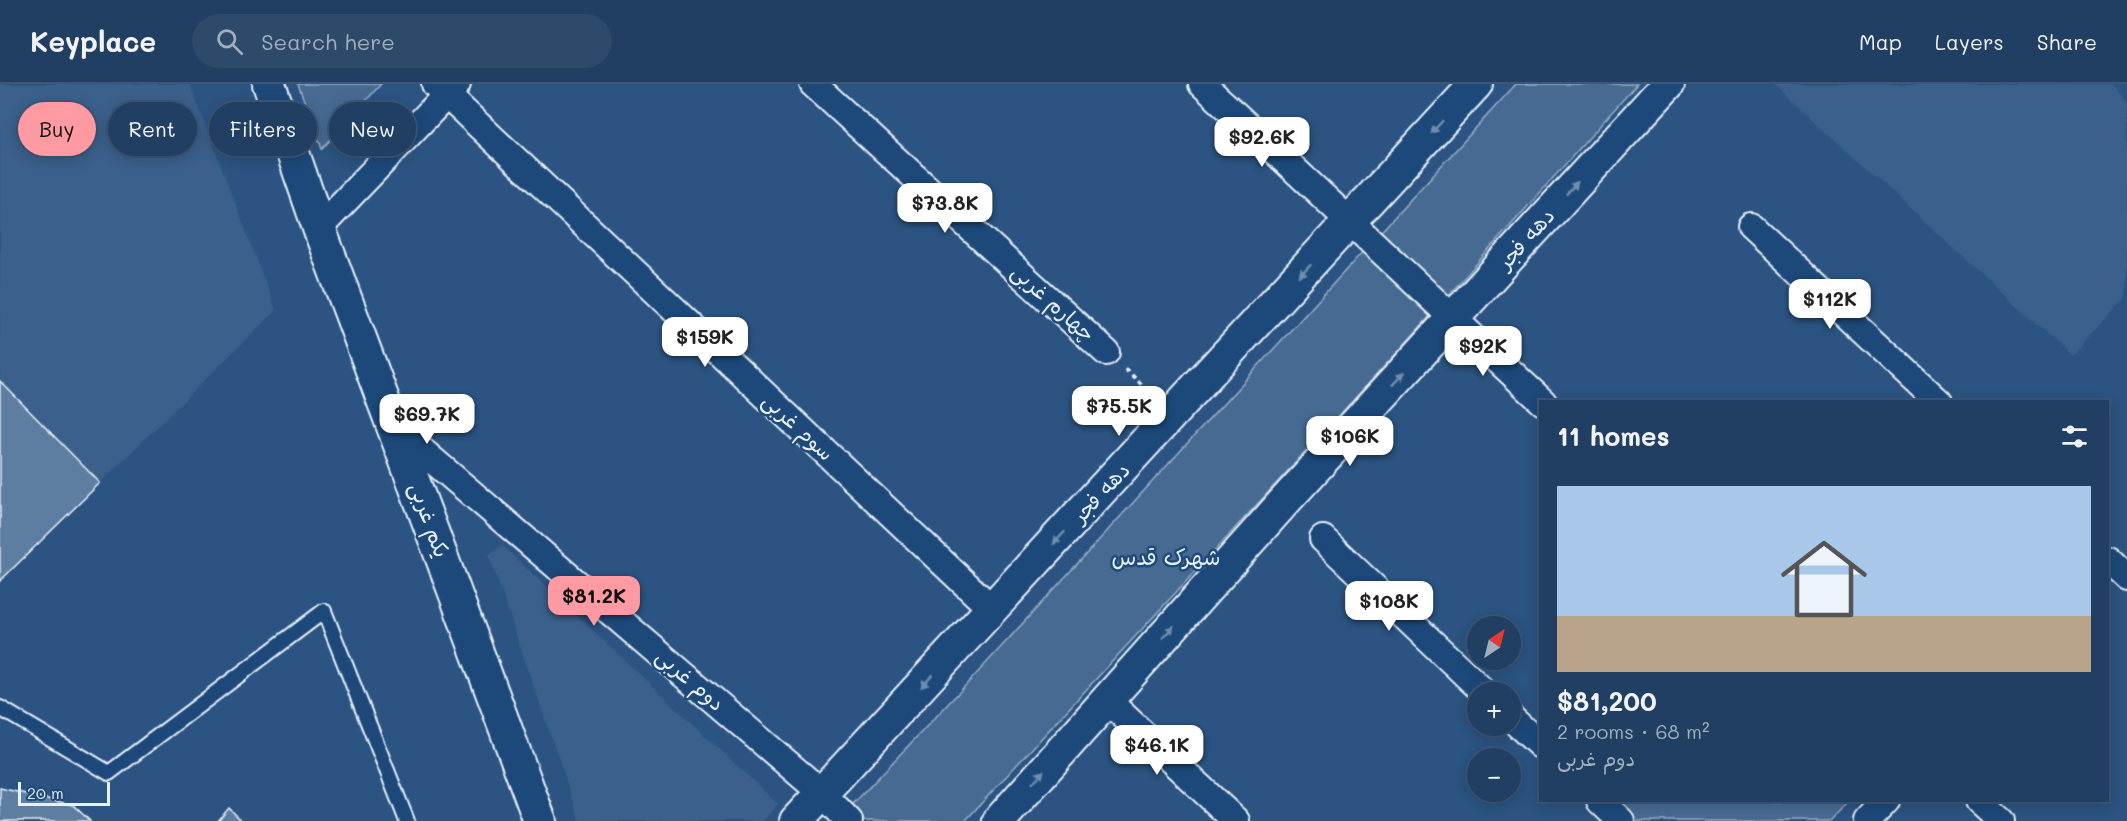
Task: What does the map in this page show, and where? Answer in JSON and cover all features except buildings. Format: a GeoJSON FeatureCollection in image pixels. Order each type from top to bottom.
{"type":"FeatureCollection","features":[{"type":"Feature","properties":{"kind":"street","name":"یکم غربی"},"geometry":{"type":"LineString","coordinates":[[269,84],[319,228],[540,821]]}},
{"type":"Feature","properties":{"kind":"street","name":"چهارم غربی"},"geometry":{"type":"LineString","coordinates":[[813,84],[1106,352]]}},
{"type":"Feature","properties":{"kind":"street"},"geometry":{"type":"LineString","coordinates":[[1203,84],[1352,220],[1453,319],[1541,400]]}},
{"type":"Feature","properties":{"kind":"street","name":"دهه فجر"},"geometry":{"type":"LineString","coordinates":[[796,821],[1476,84]]}},
{"type":"Feature","properties":{"kind":"street","name":"دهه فجر"},"geometry":{"type":"LineString","coordinates":[[999,821],[1283,502],[1668,84]]}},
{"type":"Feature","properties":{"kind":"street"},"geometry":{"type":"LineString","coordinates":[[319,228],[446,88]]}},
{"type":"Feature","properties":{"kind":"street","name":"سوم غربی"},"geometry":{"type":"LineString","coordinates":[[446,88],[993,610]]}},
{"type":"Feature","properties":{"kind":"street"},"geometry":{"type":"LineString","coordinates":[[1750,227],[1937,400]]}},
{"type":"Feature","properties":{"kind":"street","name":"دوم غربی"},"geometry":{"type":"LineString","coordinates":[[394,427],[822,793],[849,821]]}},
{"type":"Feature","properties":{"kind":"street"},"geometry":{"type":"LineString","coordinates":[[1323,539],[1473,682]]}},
{"type":"Feature","properties":{"kind":"street"},"geometry":{"type":"LineString","coordinates":[[2109,561],[2127,578]]}},
{"type":"Feature","properties":{"kind":"street"},"geometry":{"type":"LineString","coordinates":[[1107,700],[1236,821]]}},
{"type":"Feature","properties":{"kind":"street"},"geometry":{"type":"LineString","coordinates":[[1521,727],[1539,744]]}},
{"type":"Feature","properties":{"kind":"street"},"geometry":{"type":"LineString","coordinates":[[1601,802],[1621,821]]}},
{"type":"Feature","properties":{"kind":"street"},"geometry":{"type":"LineString","coordinates":[[1867,821],[1885,802]]}},
{"type":"Feature","properties":{"kind":"street"},"geometry":{"type":"LineString","coordinates":[[1980,802],[2001,821]]}},
{"type":"Feature","properties":{"kind":"lane"},"geometry":{"type":"LineString","coordinates":[[0,708],[109,773],[324,611],[407,821]]}},
{"type":"Feature","properties":{"kind":"shaded area"},"geometry":{"type":"Polygon","coordinates":[[[0,84],[190,84],[197,102],[108,102],[108,156],[197,156],[197,102],[209,134],[209,156],[217,156],[276,310],[100,483],[0,381],[0,84]]]}},
{"type":"Feature","properties":{"kind":"shaded area"},"geometry":{"type":"Polygon","coordinates":[[[298,84],[381,84],[365,102],[329,102],[329,141],[322,149],[317,135],[317,102],[305,102],[298,84]]]}},
{"type":"Feature","properties":{"kind":"shaded area"},"geometry":{"type":"Polygon","coordinates":[[[1516,84],[1637,84],[1404,345],[965,821],[837,821],[981,669],[1516,84]]]}},
{"type":"Feature","properties":{"kind":"shaded area"},"geometry":{"type":"Polygon","coordinates":[[[1775,84],[2111,84],[2127,102],[2127,297],[2070,355],[1775,84]]]}},
{"type":"Feature","properties":{"kind":"shaded area"},"geometry":{"type":"Polygon","coordinates":[[[502,545],[778,804],[763,821],[580,821],[489,556],[502,545]]]}},
{"type":"Feature","properties":{"kind":"shaded area"},"geometry":{"type":"Polygon","coordinates":[[[1614,802],[1848,802],[1830,821],[1634,821],[1614,802]]]}},
{"type":"Feature","properties":{"kind":"district","name":"شهرک قدس"},"geometry":{"type":"Point","coordinates":[1166,557]}}]}
